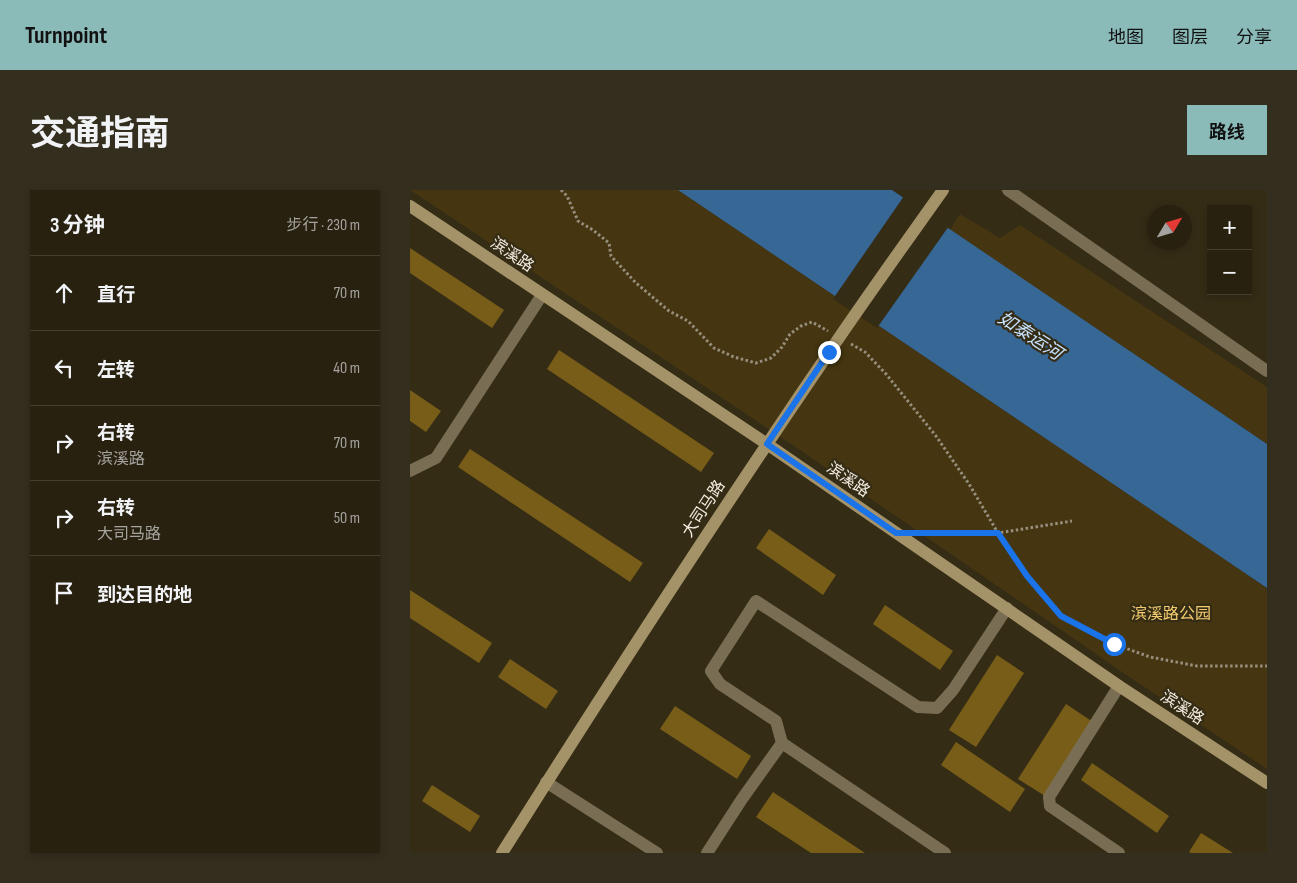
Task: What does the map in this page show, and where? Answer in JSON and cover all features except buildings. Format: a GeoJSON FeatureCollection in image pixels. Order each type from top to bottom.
{"type":"FeatureCollection","features":[{"type":"Feature","properties":{"kind":"street","name":"大司马路"},"geometry":{"type":"LineString","coordinates":[[502,853],[635,644],[767,444],[943,190]]}},
{"type":"Feature","properties":{"kind":"street"},"geometry":{"type":"LineString","coordinates":[[1008,190],[1267,371]]}},
{"type":"Feature","properties":{"kind":"street","name":"滨溪路"},"geometry":{"type":"LineString","coordinates":[[410,206],[767,444],[1120,686],[1267,783]]}},
{"type":"Feature","properties":{"kind":"street"},"geometry":{"type":"LineString","coordinates":[[410,471],[436,458],[542,295]]}},
{"type":"Feature","properties":{"kind":"street"},"geometry":{"type":"LineString","coordinates":[[945,853],[782,743],[776,720],[720,684],[712,671],[756,601],[918,707],[937,708],[953,690],[1007,608]]}},
{"type":"Feature","properties":{"kind":"street"},"geometry":{"type":"LineString","coordinates":[[1119,853],[1050,806],[1049,797],[1120,686]]}},
{"type":"Feature","properties":{"kind":"street"},"geometry":{"type":"LineString","coordinates":[[707,853],[742,799],[782,743]]}},
{"type":"Feature","properties":{"kind":"street"},"geometry":{"type":"LineString","coordinates":[[546,782],[657,853]]}},
{"type":"Feature","properties":{"kind":"path"},"geometry":{"type":"LineString","coordinates":[[561,190],[567,196],[578,221],[609,242],[611,256],[636,283],[670,310],[688,321],[714,348],[734,357],[756,363],[771,358],[782,347],[790,334],[801,326],[812,322],[834,335]]}},
{"type":"Feature","properties":{"kind":"path"},"geometry":{"type":"LineString","coordinates":[[850,344],[865,352],[886,374],[936,436],[1027,576],[1061,616],[1114,644],[1150,657],[1197,666],[1267,666]]}},
{"type":"Feature","properties":{"kind":"path"},"geometry":{"type":"LineString","coordinates":[[896,533],[998,533],[1072,521]]}},
{"type":"Feature","properties":{"kind":"green space","name":"滨溪路公园"},"geometry":{"type":"Polygon","coordinates":[[[410,190],[678,190],[1267,588],[1267,769],[1125,674],[800,450],[410,190]]]}},
{"type":"Feature","properties":{"kind":"green space"},"geometry":{"type":"Polygon","coordinates":[[[960,214],[1000,238],[1020,225],[1267,387],[1267,444],[950,230],[960,214]]]}},
{"type":"Feature","properties":{"kind":"water","name":"如泰运河"},"geometry":{"type":"Polygon","coordinates":[[[678,190],[892,190],[1267,444],[1267,588],[678,190]]]}},
{"type":"Feature","properties":{"kind":"pier"},"geometry":{"type":"Polygon","coordinates":[[[904,196],[949,226],[877,328],[833,299],[904,196]]]}},
{"type":"Feature","properties":{"kind":"route"},"geometry":{"type":"LineString","coordinates":[[829,352],[767,444],[896,533],[998,533],[1027,576],[1061,616],[1114,644]]}}]}
